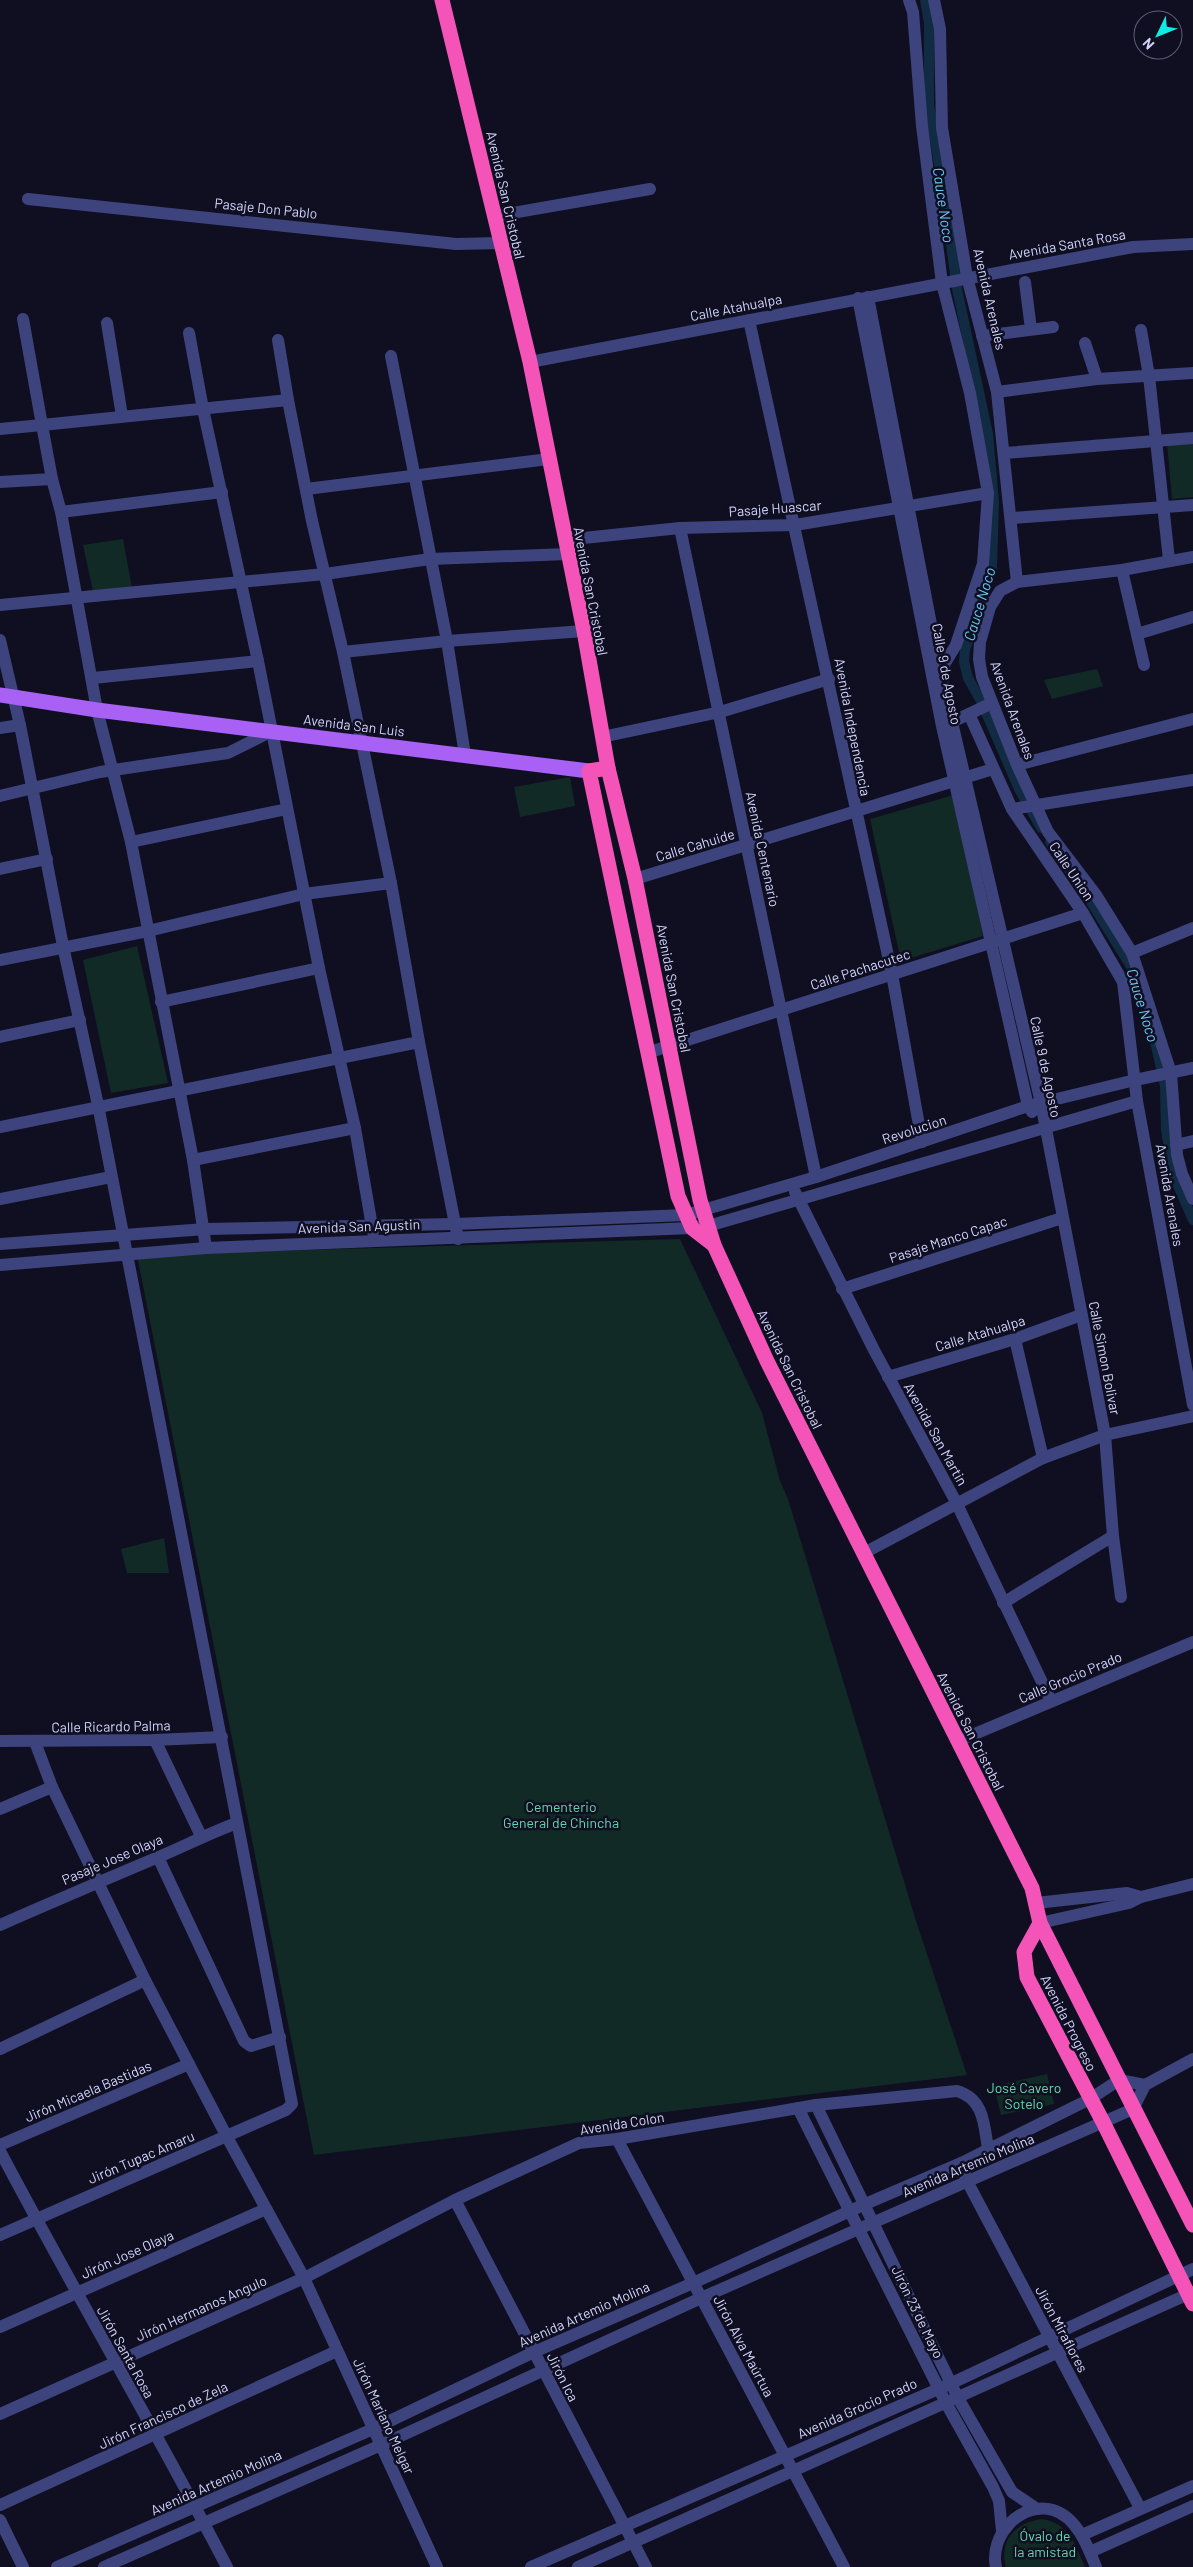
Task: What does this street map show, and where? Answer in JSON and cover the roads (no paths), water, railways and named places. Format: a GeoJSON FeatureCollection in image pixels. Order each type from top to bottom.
{"type":"FeatureCollection","features":[{"type":"Feature","properties":{"kind":"highway","name":"Avenida San Cristobal"},"geometry":{"type":"LineString","coordinates":[[442,0],[530,362],[584,631],[608,768],[635,879],[703,1210],[714,1245],[767,1361],[1032,1888],[1040,1924]]}},
{"type":"Feature","properties":{"kind":"highway","name":"Avenida San Luis"},"geometry":{"type":"LineString","coordinates":[[589,770],[608,768]]}},
{"type":"Feature","properties":{"kind":"highway"},"geometry":{"type":"LineString","coordinates":[[589,770],[683,1222],[714,1245]]}},
{"type":"Feature","properties":{"kind":"highway"},"geometry":{"type":"LineString","coordinates":[[620,920],[642,913]]}},
{"type":"Feature","properties":{"kind":"highway","name":"Avenida Progreso"},"geometry":{"type":"LineString","coordinates":[[1040,1924],[1132,2109],[1193,2225]]}},
{"type":"Feature","properties":{"kind":"highway","name":"Avenida Progreso"},"geometry":{"type":"LineString","coordinates":[[1040,1924],[1024,1952],[1027,1977],[1103,2122],[1179,2277],[1192,2297]]}},
{"type":"Feature","properties":{"kind":"main road","name":"Avenida San Luis"},"geometry":{"type":"LineString","coordinates":[[7,699],[88,714],[97,710],[589,770]]}},
{"type":"Feature","properties":{"kind":"street"},"geometry":{"type":"LineString","coordinates":[[909,0],[913,12],[922,126],[945,282],[970,393],[988,493],[983,564],[956,645],[933,684]]}},
{"type":"Feature","properties":{"kind":"street","name":"Avenida Arenales"},"geometry":{"type":"LineString","coordinates":[[934,0],[940,29],[942,128],[965,278],[997,392],[1017,582],[1000,591],[995,597],[983,626],[979,659],[982,677],[989,704],[1016,765],[1026,806],[1096,895],[1132,953],[1170,1074],[1176,1145],[1182,1174],[1193,1199]]}},
{"type":"Feature","properties":{"kind":"street"},"geometry":{"type":"LineString","coordinates":[[495,216],[650,189]]}},
{"type":"Feature","properties":{"kind":"street","name":"Pasaje Don Pablo"},"geometry":{"type":"LineString","coordinates":[[28,199],[456,244],[500,243]]}},
{"type":"Feature","properties":{"kind":"street","name":"Avenida Santa Rosa"},"geometry":{"type":"LineString","coordinates":[[945,282],[1132,247],[1193,244]]}},
{"type":"Feature","properties":{"kind":"street","name":"Calle Atahualpa"},"geometry":{"type":"LineString","coordinates":[[530,362],[945,282]]}},
{"type":"Feature","properties":{"kind":"street"},"geometry":{"type":"LineString","coordinates":[[1025,282],[1031,329]]}},
{"type":"Feature","properties":{"kind":"street","name":"Calle 9 de Agosto"},"geometry":{"type":"LineString","coordinates":[[863,297],[903,509],[933,684],[947,724]]}},
{"type":"Feature","properties":{"kind":"street"},"geometry":{"type":"LineString","coordinates":[[23,319],[52,479],[61,512],[93,678],[97,710],[131,842],[161,1002],[180,1090],[206,1229],[206,1248]]}},
{"type":"Feature","properties":{"kind":"street","name":"Avenida Independencia"},"geometry":{"type":"LineString","coordinates":[[749,320],[829,679],[855,812],[892,974],[922,1142]]}},
{"type":"Feature","properties":{"kind":"street"},"geometry":{"type":"LineString","coordinates":[[107,323],[122,416]]}},
{"type":"Feature","properties":{"kind":"street"},"geometry":{"type":"LineString","coordinates":[[982,336],[1053,327]]}},
{"type":"Feature","properties":{"kind":"street"},"geometry":{"type":"LineString","coordinates":[[1141,330],[1149,376],[1165,508],[1169,560]]}},
{"type":"Feature","properties":{"kind":"street"},"geometry":{"type":"LineString","coordinates":[[189,333],[203,409],[258,661],[319,968],[355,1128],[375,1242]]}},
{"type":"Feature","properties":{"kind":"street"},"geometry":{"type":"LineString","coordinates":[[278,340],[306,489],[391,882],[419,1042],[458,1239]]}},
{"type":"Feature","properties":{"kind":"street"},"geometry":{"type":"LineString","coordinates":[[1085,342],[1097,379]]}},
{"type":"Feature","properties":{"kind":"street"},"geometry":{"type":"LineString","coordinates":[[391,356],[447,641],[465,755]]}},
{"type":"Feature","properties":{"kind":"street"},"geometry":{"type":"LineString","coordinates":[[997,392],[1097,379],[1193,373]]}},
{"type":"Feature","properties":{"kind":"street"},"geometry":{"type":"LineString","coordinates":[[0,429],[288,400]]}},
{"type":"Feature","properties":{"kind":"street"},"geometry":{"type":"LineString","coordinates":[[1005,454],[1193,438]]}},
{"type":"Feature","properties":{"kind":"street"},"geometry":{"type":"LineString","coordinates":[[306,489],[414,474],[549,459]]}},
{"type":"Feature","properties":{"kind":"street"},"geometry":{"type":"LineString","coordinates":[[0,482],[52,479]]}},
{"type":"Feature","properties":{"kind":"street"},"geometry":{"type":"LineString","coordinates":[[61,512],[222,492]]}},
{"type":"Feature","properties":{"kind":"street","name":"Pasaje Huascar"},"geometry":{"type":"LineString","coordinates":[[0,605],[76,596],[325,574],[430,560],[566,547],[680,528],[795,525],[903,509],[988,493]]}},
{"type":"Feature","properties":{"kind":"street"},"geometry":{"type":"LineString","coordinates":[[1011,518],[1193,505]]}},
{"type":"Feature","properties":{"kind":"street","name":"Calle 9 de Agosto"},"geometry":{"type":"LineString","coordinates":[[903,509],[940,671],[947,724],[996,941],[1035,1104],[1044,1128]]}},
{"type":"Feature","properties":{"kind":"street","name":"Avenida Centenario"},"geometry":{"type":"LineString","coordinates":[[680,528],[816,1177]]}},
{"type":"Feature","properties":{"kind":"street"},"geometry":{"type":"LineString","coordinates":[[1017,582],[1122,570],[1193,557]]}},
{"type":"Feature","properties":{"kind":"street"},"geometry":{"type":"LineString","coordinates":[[1122,570],[1144,665]]}},
{"type":"Feature","properties":{"kind":"street"},"geometry":{"type":"LineString","coordinates":[[1137,634],[1193,617]]}},
{"type":"Feature","properties":{"kind":"street"},"geometry":{"type":"LineString","coordinates":[[342,652],[447,641],[584,631]]}},
{"type":"Feature","properties":{"kind":"street"},"geometry":{"type":"LineString","coordinates":[[0,640],[7,699],[20,725],[63,946],[124,1234],[280,2037],[251,2046],[244,2042],[158,1857]]}},
{"type":"Feature","properties":{"kind":"street"},"geometry":{"type":"LineString","coordinates":[[93,678],[258,661]]}},
{"type":"Feature","properties":{"kind":"street"},"geometry":{"type":"LineString","coordinates":[[602,737],[720,712],[829,679]]}},
{"type":"Feature","properties":{"kind":"street"},"geometry":{"type":"LineString","coordinates":[[947,724],[989,704]]}},
{"type":"Feature","properties":{"kind":"street","name":"Calle Union"},"geometry":{"type":"LineString","coordinates":[[972,713],[993,769],[1026,806],[1083,913],[1123,982],[1135,1080]]}},
{"type":"Feature","properties":{"kind":"street"},"geometry":{"type":"LineString","coordinates":[[1016,765],[1193,719]]}},
{"type":"Feature","properties":{"kind":"street"},"geometry":{"type":"LineString","coordinates":[[0,728],[20,725]]}},
{"type":"Feature","properties":{"kind":"street"},"geometry":{"type":"LineString","coordinates":[[0,796],[114,771],[228,753],[272,731]]}},
{"type":"Feature","properties":{"kind":"street","name":"Calle Cahuide"},"geometry":{"type":"LineString","coordinates":[[635,879],[993,769]]}},
{"type":"Feature","properties":{"kind":"street"},"geometry":{"type":"LineString","coordinates":[[1026,806],[1193,780]]}},
{"type":"Feature","properties":{"kind":"street"},"geometry":{"type":"LineString","coordinates":[[131,842],[287,809]]}},
{"type":"Feature","properties":{"kind":"street"},"geometry":{"type":"LineString","coordinates":[[0,869],[47,859]]}},
{"type":"Feature","properties":{"kind":"street"},"geometry":{"type":"LineString","coordinates":[[0,960],[63,946],[148,931],[304,894],[391,882]]}},
{"type":"Feature","properties":{"kind":"street","name":"Calle Pachacutec"},"geometry":{"type":"LineString","coordinates":[[647,1053],[1083,913]]}},
{"type":"Feature","properties":{"kind":"street"},"geometry":{"type":"LineString","coordinates":[[1132,953],[1193,928]]}},
{"type":"Feature","properties":{"kind":"street"},"geometry":{"type":"LineString","coordinates":[[161,1002],[319,968]]}},
{"type":"Feature","properties":{"kind":"street"},"geometry":{"type":"LineString","coordinates":[[0,1037],[80,1020]]}},
{"type":"Feature","properties":{"kind":"street"},"geometry":{"type":"LineString","coordinates":[[0,1126],[419,1042]]}},
{"type":"Feature","properties":{"kind":"street","name":"Revolucion"},"geometry":{"type":"LineString","coordinates":[[703,1210],[816,1177],[1035,1104],[1193,1068]]}},
{"type":"Feature","properties":{"kind":"street","name":"Avenida Arenales"},"geometry":{"type":"LineString","coordinates":[[1135,1080],[1137,1101],[1193,1405]]}},
{"type":"Feature","properties":{"kind":"street"},"geometry":{"type":"LineString","coordinates":[[683,1222],[708,1226],[1137,1101]]}},
{"type":"Feature","properties":{"kind":"street"},"geometry":{"type":"LineString","coordinates":[[193,1160],[355,1128]]}},
{"type":"Feature","properties":{"kind":"street","name":"Calle Simon Bolivar"},"geometry":{"type":"LineString","coordinates":[[1044,1128],[1105,1435],[1113,1536],[1121,1597]]}},
{"type":"Feature","properties":{"kind":"street"},"geometry":{"type":"LineString","coordinates":[[1176,1145],[1193,1141]]}},
{"type":"Feature","properties":{"kind":"street"},"geometry":{"type":"LineString","coordinates":[[0,1199],[111,1177]]}},
{"type":"Feature","properties":{"kind":"street","name":"Avenida San Martin"},"geometry":{"type":"LineString","coordinates":[[792,1184],[842,1289],[956,1502],[1003,1603],[1052,1701]]}},
{"type":"Feature","properties":{"kind":"street","name":"Avenida San Agustin"},"geometry":{"type":"LineString","coordinates":[[0,1265],[206,1248],[458,1239],[683,1222],[703,1210]]}},
{"type":"Feature","properties":{"kind":"street","name":"Pasaje Manco Capac"},"geometry":{"type":"LineString","coordinates":[[842,1289],[1062,1218]]}},
{"type":"Feature","properties":{"kind":"street","name":"Avenida San Agustin"},"geometry":{"type":"LineString","coordinates":[[0,1244],[206,1229],[372,1225],[683,1222]]}},
{"type":"Feature","properties":{"kind":"street","name":"Calle Atahualpa"},"geometry":{"type":"LineString","coordinates":[[888,1377],[1016,1339],[1081,1315]]}},
{"type":"Feature","properties":{"kind":"street"},"geometry":{"type":"LineString","coordinates":[[1016,1339],[1043,1458]]}},
{"type":"Feature","properties":{"kind":"street"},"geometry":{"type":"LineString","coordinates":[[864,1553],[956,1502],[1043,1458],[1105,1435],[1193,1416]]}},
{"type":"Feature","properties":{"kind":"street"},"geometry":{"type":"LineString","coordinates":[[1003,1603],[1113,1536]]}},
{"type":"Feature","properties":{"kind":"street","name":"Calle Grocio Prado"},"geometry":{"type":"LineString","coordinates":[[958,1742],[1193,1642]]}},
{"type":"Feature","properties":{"kind":"street","name":"Calle Ricardo Palma"},"geometry":{"type":"LineString","coordinates":[[0,1742],[222,1737]]}},
{"type":"Feature","properties":{"kind":"street"},"geometry":{"type":"LineString","coordinates":[[155,1740],[201,1836]]}},
{"type":"Feature","properties":{"kind":"street","name":"Jirón Mariano Melgar"},"geometry":{"type":"LineString","coordinates":[[34,1742],[52,1787],[145,1980],[227,2137],[304,2278],[436,2567]]}},
{"type":"Feature","properties":{"kind":"street"},"geometry":{"type":"LineString","coordinates":[[0,1809],[52,1787]]}},
{"type":"Feature","properties":{"kind":"street","name":"Pasaje Jose Olaya"},"geometry":{"type":"LineString","coordinates":[[0,1925],[98,1881],[158,1857],[201,1836],[237,1823]]}},
{"type":"Feature","properties":{"kind":"street"},"geometry":{"type":"LineString","coordinates":[[1040,1924],[1129,1903],[1141,1897],[1193,1884]]}},
{"type":"Feature","properties":{"kind":"street"},"geometry":{"type":"LineString","coordinates":[[1036,1903],[1127,1893],[1141,1897]]}},
{"type":"Feature","properties":{"kind":"street"},"geometry":{"type":"LineString","coordinates":[[0,2049],[145,1980]]}},
{"type":"Feature","properties":{"kind":"street","name":"Jirón Tupac Amaru"},"geometry":{"type":"LineString","coordinates":[[0,2235],[286,2110],[292,2104],[280,2037]]}},
{"type":"Feature","properties":{"kind":"street"},"geometry":{"type":"LineString","coordinates":[[1132,2109],[1145,2085],[1193,2059]]}},
{"type":"Feature","properties":{"kind":"street","name":"Jirón Micaela Bastidas"},"geometry":{"type":"LineString","coordinates":[[0,2145],[189,2064]]}},
{"type":"Feature","properties":{"kind":"street"},"geometry":{"type":"LineString","coordinates":[[1119,2080],[1145,2085]]}},
{"type":"Feature","properties":{"kind":"street","name":"Avenida Artemio Molina"},"geometry":{"type":"LineString","coordinates":[[57,2567],[373,2429],[534,2352],[694,2283],[857,2207],[961,2163],[1090,2099],[1119,2080]]}},
{"type":"Feature","properties":{"kind":"street","name":"Avenida Colon"},"geometry":{"type":"LineString","coordinates":[[304,2278],[455,2200],[579,2143],[617,2139],[816,2105],[957,2091],[971,2097],[980,2108],[988,2148]]}},
{"type":"Feature","properties":{"kind":"street","name":"Jirón 23 de Mayo"},"geometry":{"type":"LineString","coordinates":[[816,2105],[857,2207],[939,2388],[999,2500],[1002,2531]]}},
{"type":"Feature","properties":{"kind":"street","name":"Jirón 23 de Mayo"},"geometry":{"type":"LineString","coordinates":[[798,2108],[857,2207]]}},
{"type":"Feature","properties":{"kind":"street","name":"Avenida Artemio Molina"},"geometry":{"type":"LineString","coordinates":[[104,2567],[381,2445],[701,2298],[1132,2109]]}},
{"type":"Feature","properties":{"kind":"street","name":"Jirón Alva Maúrtua"},"geometry":{"type":"LineString","coordinates":[[617,2139],[844,2567]]}},
{"type":"Feature","properties":{"kind":"street","name":"Jirón Santa Rosa"},"geometry":{"type":"LineString","coordinates":[[0,2151],[76,2293],[196,2507],[227,2567]]}},
{"type":"Feature","properties":{"kind":"street","name":"Jirón Miraflores"},"geometry":{"type":"LineString","coordinates":[[961,2163],[967,2181],[1140,2508]]}},
{"type":"Feature","properties":{"kind":"street","name":"Jirón Ica"},"geometry":{"type":"LineString","coordinates":[[455,2200],[646,2567]]}},
{"type":"Feature","properties":{"kind":"street","name":"Jirón Jose Olaya"},"geometry":{"type":"LineString","coordinates":[[0,2327],[266,2209]]}},
{"type":"Feature","properties":{"kind":"street","name":"Jirón 23 de Mayo"},"geometry":{"type":"LineString","coordinates":[[866,2226],[952,2383],[958,2398],[1008,2486],[1022,2500],[1037,2509]]}},
{"type":"Feature","properties":{"kind":"street","name":"Avenida Grocio Prado"},"geometry":{"type":"LineString","coordinates":[[531,2567],[952,2383],[1193,2269]]}},
{"type":"Feature","properties":{"kind":"street","name":"Jirón Hermanos Angulo"},"geometry":{"type":"LineString","coordinates":[[0,2414],[304,2278]]}},
{"type":"Feature","properties":{"kind":"street"},"geometry":{"type":"LineString","coordinates":[[578,2567],[1058,2353],[1192,2297]]}},
{"type":"Feature","properties":{"kind":"street","name":"Jirón Francisco de Zela"},"geometry":{"type":"LineString","coordinates":[[0,2506],[338,2351]]}},
{"type":"Feature","properties":{"kind":"street"},"geometry":{"type":"LineString","coordinates":[[1082,2535],[1193,2486]]}},
{"type":"Feature","properties":{"kind":"street"},"geometry":{"type":"LineString","coordinates":[[1090,2552],[1193,2506]]}},
{"type":"Feature","properties":{"kind":"street"},"geometry":{"type":"LineString","coordinates":[[996,2567],[994,2555],[1002,2531],[1021,2515],[1037,2509],[1054,2510],[1068,2519],[1082,2535],[1096,2567]]}},
{"type":"Feature","properties":{"kind":"street"},"geometry":{"type":"LineString","coordinates":[[0,2520],[23,2567]]}},
{"type":"Feature","properties":{"kind":"waterway","name":"Cauce Noco"},"geometry":{"type":"LineString","coordinates":[[925,0],[929,23],[929,104],[957,289],[988,434],[994,502],[992,568],[976,622],[965,649],[964,662],[968,678],[981,701],[1019,789],[1041,828]]}},
{"type":"Feature","properties":{"kind":"waterway","name":"Cauce Noco"},"geometry":{"type":"LineString","coordinates":[[1050,842],[1088,897],[1132,968]]}},
{"type":"Feature","properties":{"kind":"waterway","name":"Cauce Noco"},"geometry":{"type":"LineString","coordinates":[[1154,1037],[1165,1086],[1166,1130],[1173,1174],[1193,1220]]}},
{"type":"Feature","properties":{"kind":"park label","name":"Cementerio General de Chincha"},"geometry":{"type":"Point","coordinates":[561,1814]}},
{"type":"Feature","properties":{"kind":"park label","name":"José Cavero Sotelo"},"geometry":{"type":"Point","coordinates":[1024,2096]}},
{"type":"Feature","properties":{"kind":"park label","name":"Óvalo de la amistad"},"geometry":{"type":"Point","coordinates":[1045,2544]}}]}
